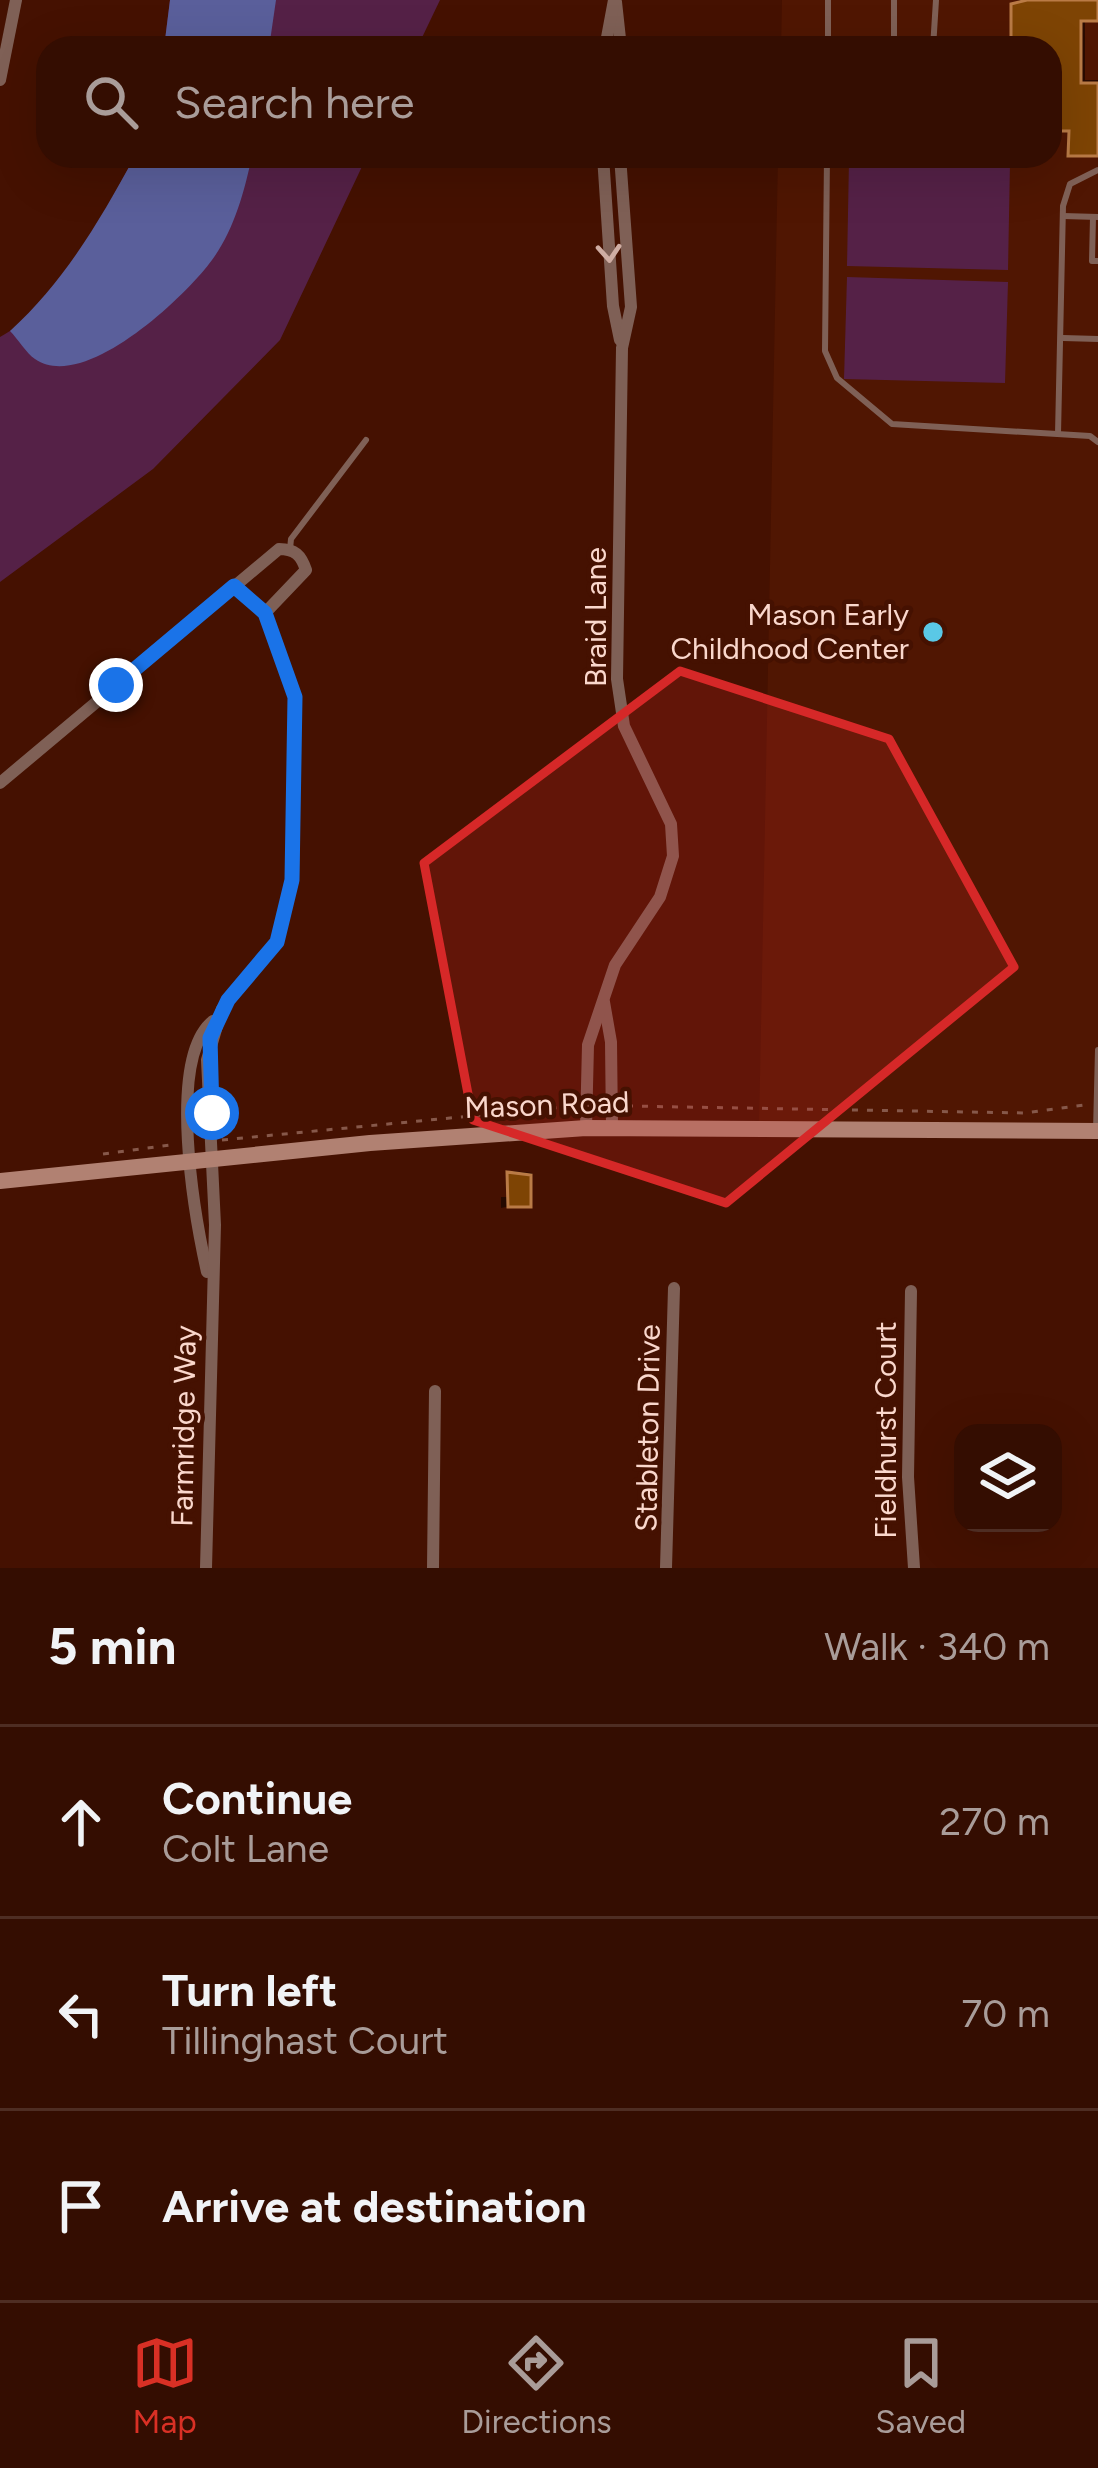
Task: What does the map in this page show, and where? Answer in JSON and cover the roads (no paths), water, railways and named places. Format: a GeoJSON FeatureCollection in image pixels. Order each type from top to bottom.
{"type":"FeatureCollection","features":[{"type":"Feature","properties":{"kind":"main road","name":"Mason Road"},"geometry":{"type":"LineString","coordinates":[[0,1181],[214,1158],[586,1128],[1097,1131]]}},
{"type":"Feature","properties":{"kind":"street"},"geometry":{"type":"LineString","coordinates":[[0,80],[16,0]]}},
{"type":"Feature","properties":{"kind":"street"},"geometry":{"type":"LineString","coordinates":[[608,36],[615,0]]}},
{"type":"Feature","properties":{"kind":"street"},"geometry":{"type":"LineString","coordinates":[[615,0],[620,36]]}},
{"type":"Feature","properties":{"kind":"street","name":"Braid Lane"},"geometry":{"type":"LineString","coordinates":[[604,168],[613,306],[622,348]]}},
{"type":"Feature","properties":{"kind":"street","name":"Braid Lane"},"geometry":{"type":"LineString","coordinates":[[586,1128],[588,1045],[615,965],[660,897],[673,856],[671,824],[624,726],[617,679],[622,348],[632,307],[621,168]]}},
{"type":"Feature","properties":{"kind":"street"},"geometry":{"type":"LineString","coordinates":[[0,783],[234,586],[279,549],[290,549],[302,557],[305,570],[265,613],[234,586]]}},
{"type":"Feature","properties":{"kind":"street","name":"Farmridge Way"},"geometry":{"type":"LineString","coordinates":[[210,1285],[191,1161],[186,1081],[190,1054],[201,1030],[217,1018],[271,951],[292,891],[295,697],[265,613]]}},
{"type":"Feature","properties":{"kind":"street"},"geometry":{"type":"LineString","coordinates":[[604,1000],[611,1042],[612,1128]]}},
{"type":"Feature","properties":{"kind":"street","name":"Farmridge Way"},"geometry":{"type":"LineString","coordinates":[[206,1568],[214,1158],[207,1060],[217,1018]]}},
{"type":"Feature","properties":{"kind":"street","name":"Stableton Drive"},"geometry":{"type":"LineString","coordinates":[[666,1568],[674,1288]]}},
{"type":"Feature","properties":{"kind":"street","name":"Fieldhurst Court"},"geometry":{"type":"LineString","coordinates":[[910,1292],[908,1478],[914,1568]]}},
{"type":"Feature","properties":{"kind":"street"},"geometry":{"type":"LineString","coordinates":[[433,1568],[435,1391]]}},
{"type":"Feature","properties":{"kind":"lane"},"geometry":{"type":"LineString","coordinates":[[828,0],[828,36]]}},
{"type":"Feature","properties":{"kind":"lane"},"geometry":{"type":"LineString","coordinates":[[894,0],[894,36]]}},
{"type":"Feature","properties":{"kind":"lane"},"geometry":{"type":"LineString","coordinates":[[934,36],[935,0]]}},
{"type":"Feature","properties":{"kind":"lane"},"geometry":{"type":"LineString","coordinates":[[827,168],[825,351],[837,378],[892,424],[1090,436],[1098,442]]}},
{"type":"Feature","properties":{"kind":"lane"},"geometry":{"type":"LineString","coordinates":[[1058,434],[1064,216],[1070,184],[1098,170]]}},
{"type":"Feature","properties":{"kind":"lane"},"geometry":{"type":"LineString","coordinates":[[1064,216],[1095,217],[1092,261],[1098,261]]}},
{"type":"Feature","properties":{"kind":"lane"},"geometry":{"type":"LineString","coordinates":[[1064,338],[1098,339]]}},
{"type":"Feature","properties":{"kind":"lane"},"geometry":{"type":"LineString","coordinates":[[290,549],[291,539],[366,440]]}},
{"type":"Feature","properties":{"kind":"lane"},"geometry":{"type":"LineString","coordinates":[[1097,1131],[1098,1050]]}},
{"type":"Feature","properties":{"kind":"water"},"geometry":{"type":"Polygon","coordinates":[[[170,0],[276,0],[271,36],[166,36],[170,0]]]}},
{"type":"Feature","properties":{"kind":"water"},"geometry":{"type":"Polygon","coordinates":[[[128,168],[249,168],[242,197],[212,260],[157,317],[80,363],[56,366],[35,359],[10,331],[64,271],[128,168]]]}},
{"type":"Feature","properties":{"kind":"place","name":"Mason Early Childhood Center"},"geometry":{"type":"Point","coordinates":[933,632]}}]}
